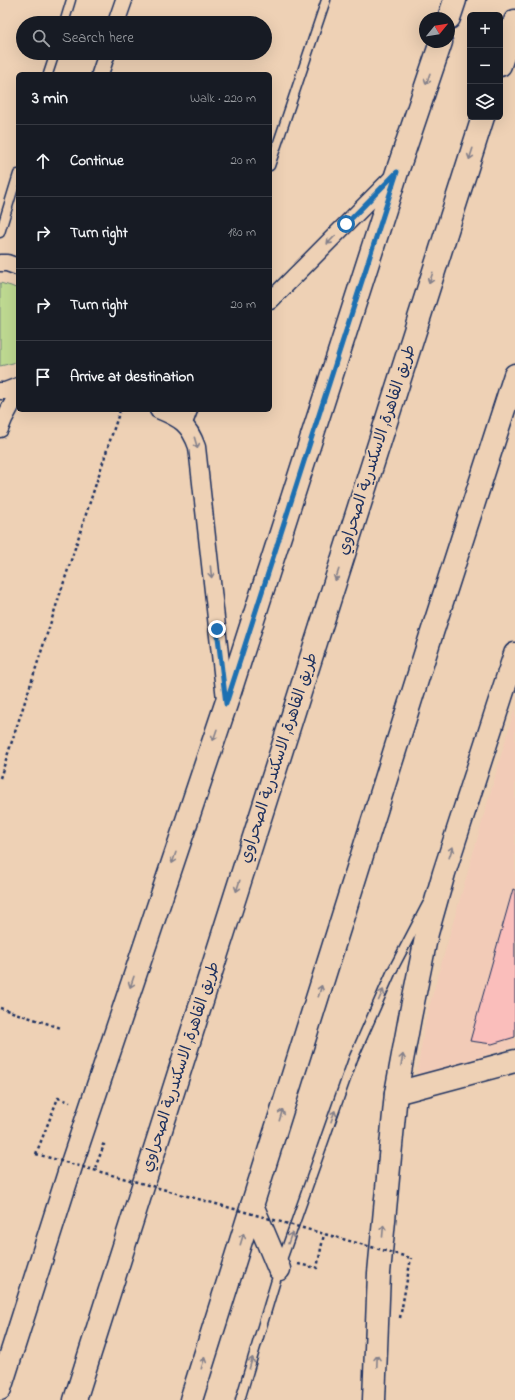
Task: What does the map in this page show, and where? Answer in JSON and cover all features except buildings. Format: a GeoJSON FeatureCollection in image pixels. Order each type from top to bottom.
{"type":"FeatureCollection","features":[{"type":"Feature","properties":{"kind":"main road"},"geometry":{"type":"LineString","coordinates":[[451,12],[455,0]]}},
{"type":"Feature","properties":{"kind":"main road"},"geometry":{"type":"LineString","coordinates":[[503,56],[515,21]]}},
{"type":"Feature","properties":{"kind":"main road"},"geometry":{"type":"LineString","coordinates":[[0,1389],[72,1163],[226,704],[397,172],[439,48]]}},
{"type":"Feature","properties":{"kind":"main road","name":"طريق القاهرة, الاسكندرية الصحراوي"},"geometry":{"type":"LineString","coordinates":[[75,1400],[482,120]]}},
{"type":"Feature","properties":{"kind":"main road"},"geometry":{"type":"LineString","coordinates":[[191,1400],[515,375]]}},
{"type":"Feature","properties":{"kind":"main road"},"geometry":{"type":"LineString","coordinates":[[374,1400],[379,1273],[396,1092],[410,1017],[427,933],[444,873],[515,654]]}},
{"type":"Feature","properties":{"kind":"main road"},"geometry":{"type":"LineString","coordinates":[[396,1092],[515,1061]]}},
{"type":"Feature","properties":{"kind":"main road"},"geometry":{"type":"LineString","coordinates":[[252,1205],[279,1269]]}},
{"type":"Feature","properties":{"kind":"street"},"geometry":{"type":"LineString","coordinates":[[118,16],[124,0]]}},
{"type":"Feature","properties":{"kind":"street"},"geometry":{"type":"LineString","coordinates":[[101,72],[105,60]]}},
{"type":"Feature","properties":{"kind":"street"},"geometry":{"type":"LineString","coordinates":[[272,299],[397,172]]}},
{"type":"Feature","properties":{"kind":"street"},"geometry":{"type":"LineString","coordinates":[[0,262],[16,266]]}},
{"type":"Feature","properties":{"kind":"street"},"geometry":{"type":"LineString","coordinates":[[0,391],[5,391],[16,387]]}},
{"type":"Feature","properties":{"kind":"street"},"geometry":{"type":"LineString","coordinates":[[0,429],[16,397]]}},
{"type":"Feature","properties":{"kind":"street"},"geometry":{"type":"LineString","coordinates":[[163,412],[173,416],[187,417],[197,447],[226,704]]}},
{"type":"Feature","properties":{"kind":"lane"},"geometry":{"type":"LineString","coordinates":[[66,16],[71,0]]}},
{"type":"Feature","properties":{"kind":"lane"},"geometry":{"type":"LineString","coordinates":[[272,160],[326,0]]}},
{"type":"Feature","properties":{"kind":"lane"},"geometry":{"type":"LineString","coordinates":[[49,72],[53,60]]}},
{"type":"Feature","properties":{"kind":"lane"},"geometry":{"type":"LineString","coordinates":[[0,233],[16,181]]}},
{"type":"Feature","properties":{"kind":"lane"},"geometry":{"type":"LineString","coordinates":[[240,1400],[279,1269],[340,1094],[391,973],[416,922],[444,873]]}},
{"type":"Feature","properties":{"kind":"path"},"geometry":{"type":"LineString","coordinates":[[0,778],[119,412]]}},
{"type":"Feature","properties":{"kind":"path"},"geometry":{"type":"LineString","coordinates":[[0,1008],[61,1028]]}},
{"type":"Feature","properties":{"kind":"path"},"geometry":{"type":"LineString","coordinates":[[58,1098],[36,1154],[411,1258],[399,1323]]}},
{"type":"Feature","properties":{"kind":"path"},"geometry":{"type":"LineString","coordinates":[[94,1170],[104,1145]]}},
{"type":"Feature","properties":{"kind":"path"},"geometry":{"type":"LineString","coordinates":[[317,1268],[324,1234]]}},
{"type":"Feature","properties":{"kind":"shaded area"},"geometry":{"type":"Polygon","coordinates":[[[515,707],[515,1047],[417,1075],[425,1021],[515,707]]]}},
{"type":"Feature","properties":{"kind":"green space"},"geometry":{"type":"Polygon","coordinates":[[[0,283],[16,288],[16,361],[0,366],[0,283]]]}},
{"type":"Feature","properties":{"kind":"route"},"geometry":{"type":"LineString","coordinates":[[217,629],[226,704],[397,172],[346,224]]}}]}
